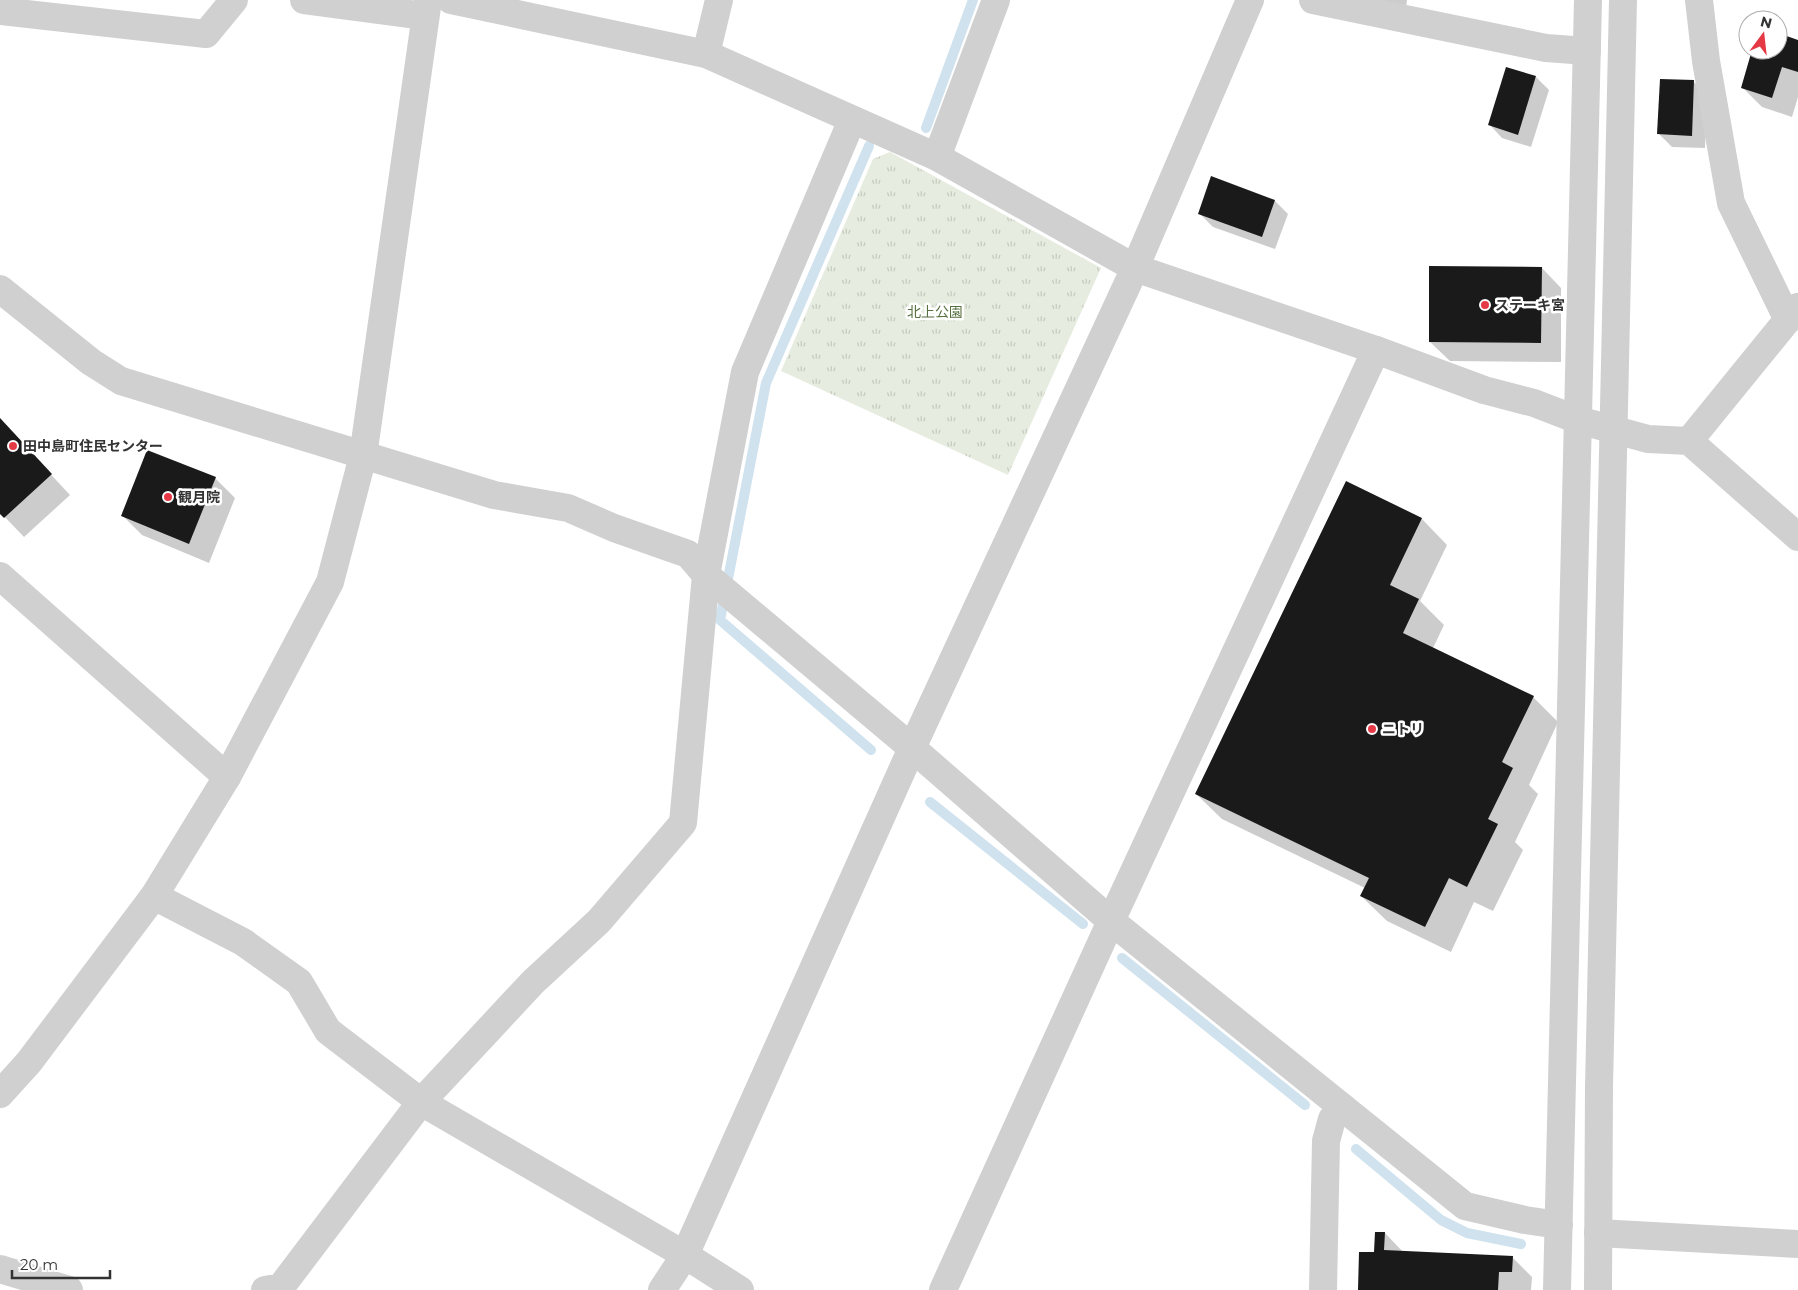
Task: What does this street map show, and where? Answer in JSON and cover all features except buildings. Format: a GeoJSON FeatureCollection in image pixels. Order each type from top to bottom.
{"type":"FeatureCollection","features":[{"type":"Feature","properties":{"kind":"street"},"geometry":{"type":"LineString","coordinates":[[0,11],[206,34],[234,0]]}},
{"type":"Feature","properties":{"kind":"street"},"geometry":{"type":"LineString","coordinates":[[0,1094],[28,1062],[154,896],[227,777],[330,582],[363,456],[427,8],[304,0]]}},
{"type":"Feature","properties":{"kind":"street"},"geometry":{"type":"LineString","coordinates":[[451,0],[706,54],[937,157],[1135,268],[1376,350],[1484,390],[1534,403],[1578,420],[1648,439],[1689,441],[1798,537]]}},
{"type":"Feature","properties":{"kind":"street"},"geometry":{"type":"LineString","coordinates":[[706,54],[719,0]]}},
{"type":"Feature","properties":{"kind":"street"},"geometry":{"type":"LineString","coordinates":[[937,157],[996,0]]}},
{"type":"Feature","properties":{"kind":"street"},"geometry":{"type":"LineString","coordinates":[[662,1290],[685,1255],[912,748],[1135,268],[1250,0]]}},
{"type":"Feature","properties":{"kind":"street"},"geometry":{"type":"LineString","coordinates":[[1314,0],[1546,48],[1586,51]]}},
{"type":"Feature","properties":{"kind":"street"},"geometry":{"type":"LineString","coordinates":[[1557,1290],[1588,0]]}},
{"type":"Feature","properties":{"kind":"street"},"geometry":{"type":"LineString","coordinates":[[1598,1290],[1599,1088],[1615,431],[1623,0]]}},
{"type":"Feature","properties":{"kind":"street"},"geometry":{"type":"LineString","coordinates":[[1689,441],[1793,314],[1731,203],[1706,62],[1699,0]]}},
{"type":"Feature","properties":{"kind":"street"},"geometry":{"type":"LineString","coordinates":[[266,1290],[280,1287],[420,1102],[532,982],[599,920],[683,824],[706,575],[745,372],[852,120]]}},
{"type":"Feature","properties":{"kind":"street"},"geometry":{"type":"LineString","coordinates":[[0,289],[91,362],[121,381],[494,495],[568,508],[614,528],[688,554],[706,575],[912,748],[1111,921],[1465,1206],[1525,1220],[1559,1225]]}},
{"type":"Feature","properties":{"kind":"street"},"geometry":{"type":"LineString","coordinates":[[944,1290],[1111,921],[1376,350]]}},
{"type":"Feature","properties":{"kind":"street"},"geometry":{"type":"LineString","coordinates":[[0,576],[227,777]]}},
{"type":"Feature","properties":{"kind":"street"},"geometry":{"type":"LineString","coordinates":[[154,896],[243,942],[299,982],[328,1031],[420,1102],[685,1255],[740,1290]]}},
{"type":"Feature","properties":{"kind":"street"},"geometry":{"type":"LineString","coordinates":[[1323,1290],[1326,1140],[1332,1119],[1342,1107]]}},
{"type":"Feature","properties":{"kind":"street"},"geometry":{"type":"LineString","coordinates":[[1598,1233],[1798,1244]]}},
{"type":"Feature","properties":{"kind":"street"},"geometry":{"type":"LineString","coordinates":[[0,1269],[69,1290]]}},
{"type":"Feature","properties":{"kind":"green space","name":"北上公園"},"geometry":{"type":"Polygon","coordinates":[[[890,152],[1101,268],[1008,475],[781,371],[873,159],[890,152]]]}},
{"type":"Feature","properties":{"kind":"waterway"},"geometry":{"type":"LineString","coordinates":[[926,128],[973,0]]}},
{"type":"Feature","properties":{"kind":"waterway"},"geometry":{"type":"LineString","coordinates":[[869,146],[766,383],[720,620],[871,750]]}},
{"type":"Feature","properties":{"kind":"waterway"},"geometry":{"type":"LineString","coordinates":[[930,802],[1083,924]]}},
{"type":"Feature","properties":{"kind":"waterway"},"geometry":{"type":"LineString","coordinates":[[1122,958],[1305,1105]]}},
{"type":"Feature","properties":{"kind":"waterway"},"geometry":{"type":"LineString","coordinates":[[1356,1149],[1441,1220],[1467,1233],[1521,1244]]}},
{"type":"Feature","properties":{"kind":"place","name":"ステーキ宮"},"geometry":{"type":"Point","coordinates":[1485,305]}},
{"type":"Feature","properties":{"kind":"place","name":"田中島町住民センター"},"geometry":{"type":"Point","coordinates":[13,446]}},
{"type":"Feature","properties":{"kind":"place","name":"観月院"},"geometry":{"type":"Point","coordinates":[168,497]}},
{"type":"Feature","properties":{"kind":"place","name":"ニトリ"},"geometry":{"type":"Point","coordinates":[1372,729]}}]}
